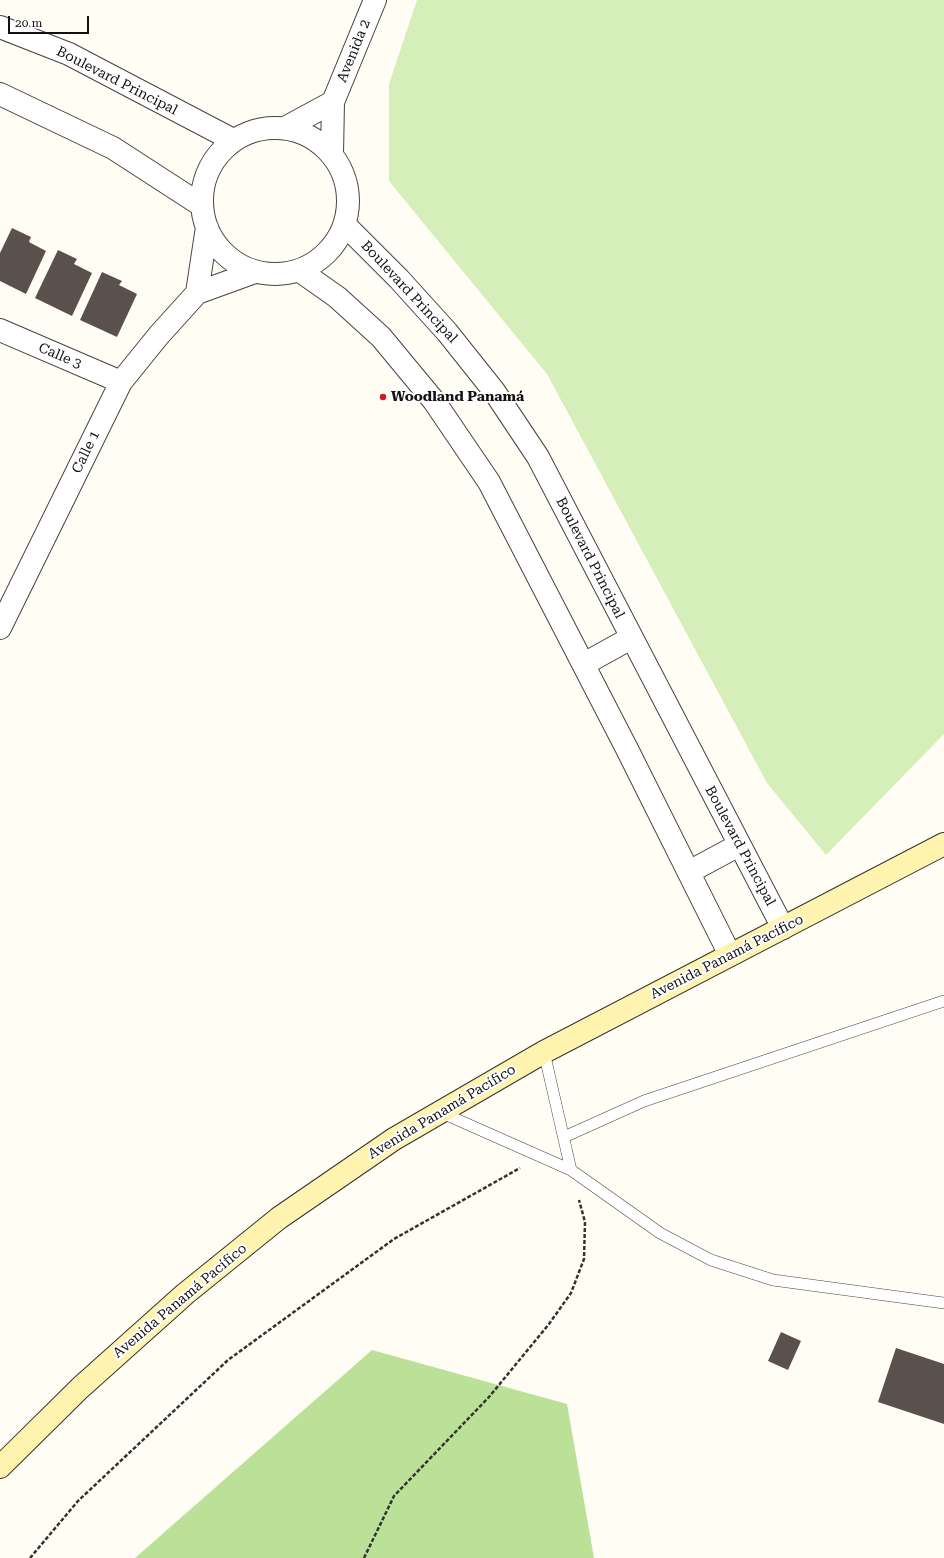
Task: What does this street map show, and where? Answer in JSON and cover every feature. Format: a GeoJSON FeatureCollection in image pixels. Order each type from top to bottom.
{"type":"FeatureCollection","features":[{"type":"Feature","properties":{"kind":"main road","name":"Avenida Panamá Pacífico"},"geometry":{"type":"LineString","coordinates":[[0,1467],[80,1388],[185,1294],[279,1218],[394,1139],[544,1052],[944,844]]}},
{"type":"Feature","properties":{"kind":"street","name":"Avenida 2"},"geometry":{"type":"LineString","coordinates":[[332,154],[334,102],[375,0]]}},
{"type":"Feature","properties":{"kind":"street","name":"Boulevard Principal"},"geometry":{"type":"LineString","coordinates":[[0,26],[69,54],[232,140]]}},
{"type":"Feature","properties":{"kind":"street"},"geometry":{"type":"LineString","coordinates":[[0,94],[113,148],[202,205]]}},
{"type":"Feature","properties":{"kind":"street"},"geometry":{"type":"LineString","coordinates":[[284,128],[334,102]]}},
{"type":"Feature","properties":{"kind":"street"},"geometry":{"type":"LineString","coordinates":[[284,128],[310,137],[332,154],[344,174],[349,198],[345,225],[336,242],[320,259],[300,271],[278,274],[255,272],[235,262],[218,247],[207,227],[202,205],[204,180],[215,158],[232,140],[257,129],[284,128]]}},
{"type":"Feature","properties":{"kind":"street","name":"Boulevard Principal"},"geometry":{"type":"LineString","coordinates":[[345,225],[399,279],[447,332],[494,391],[538,457],[783,928]]}},
{"type":"Feature","properties":{"kind":"street"},"geometry":{"type":"LineString","coordinates":[[197,293],[207,227]]}},
{"type":"Feature","properties":{"kind":"street"},"geometry":{"type":"LineString","coordinates":[[300,271],[337,297],[381,337],[434,401],[489,482],[584,664],[730,955]]}},
{"type":"Feature","properties":{"kind":"street","name":"Calle 1"},"geometry":{"type":"LineString","coordinates":[[0,628],[8,592],[121,382],[158,335],[197,293],[255,272]]}},
{"type":"Feature","properties":{"kind":"street","name":"Calle 3"},"geometry":{"type":"LineString","coordinates":[[0,330],[121,382]]}},
{"type":"Feature","properties":{"kind":"street"},"geometry":{"type":"LineString","coordinates":[[584,664],[631,638]]}},
{"type":"Feature","properties":{"kind":"street"},"geometry":{"type":"LineString","coordinates":[[689,872],[739,844]]}},
{"type":"Feature","properties":{"kind":"lane"},"geometry":{"type":"LineString","coordinates":[[564,1137],[644,1101],[944,1001]]}},
{"type":"Feature","properties":{"kind":"lane"},"geometry":{"type":"LineString","coordinates":[[544,1052],[571,1170]]}},
{"type":"Feature","properties":{"kind":"lane"},"geometry":{"type":"LineString","coordinates":[[440,1112],[571,1170],[660,1233],[711,1260],[773,1280],[944,1304]]}},
{"type":"Feature","properties":{"kind":"path"},"geometry":{"type":"LineString","coordinates":[[30,1558],[78,1501],[228,1360],[394,1239],[541,1156]]}},
{"type":"Feature","properties":{"kind":"path"},"geometry":{"type":"LineString","coordinates":[[364,1558],[394,1496],[489,1397],[549,1324],[571,1293],[584,1259],[585,1222],[571,1170]]}},
{"type":"Feature","properties":{"kind":"green space"},"geometry":{"type":"Polygon","coordinates":[[[417,0],[944,0],[944,734],[826,855],[767,783],[547,374],[389,181],[389,84],[417,0]]]}},
{"type":"Feature","properties":{"kind":"green space"},"geometry":{"type":"Polygon","coordinates":[[[372,1350],[567,1404],[594,1558],[135,1558],[372,1350]]]}},
{"type":"Feature","properties":{"kind":"building"},"geometry":{"type":"Polygon","coordinates":[[[12,228],[31,237],[29,242],[46,251],[26,294],[0,281],[0,253],[12,228]]]}},
{"type":"Feature","properties":{"kind":"building"},"geometry":{"type":"Polygon","coordinates":[[[58,250],[77,259],[74,264],[92,273],[72,316],[35,298],[58,250]]]}},
{"type":"Feature","properties":{"kind":"building"},"geometry":{"type":"Polygon","coordinates":[[[102,272],[122,281],[119,285],[137,294],[117,337],[80,320],[102,272]]]}},
{"type":"Feature","properties":{"kind":"building"},"geometry":{"type":"Polygon","coordinates":[[[781,1332],[801,1341],[788,1370],[768,1361],[781,1332]]]}},
{"type":"Feature","properties":{"kind":"building"},"geometry":{"type":"Polygon","coordinates":[[[896,1348],[944,1364],[944,1424],[878,1402],[896,1348]]]}},
{"type":"Feature","properties":{"kind":"place","name":"Woodland Panamá"},"geometry":{"type":"Point","coordinates":[383,397]}}]}
